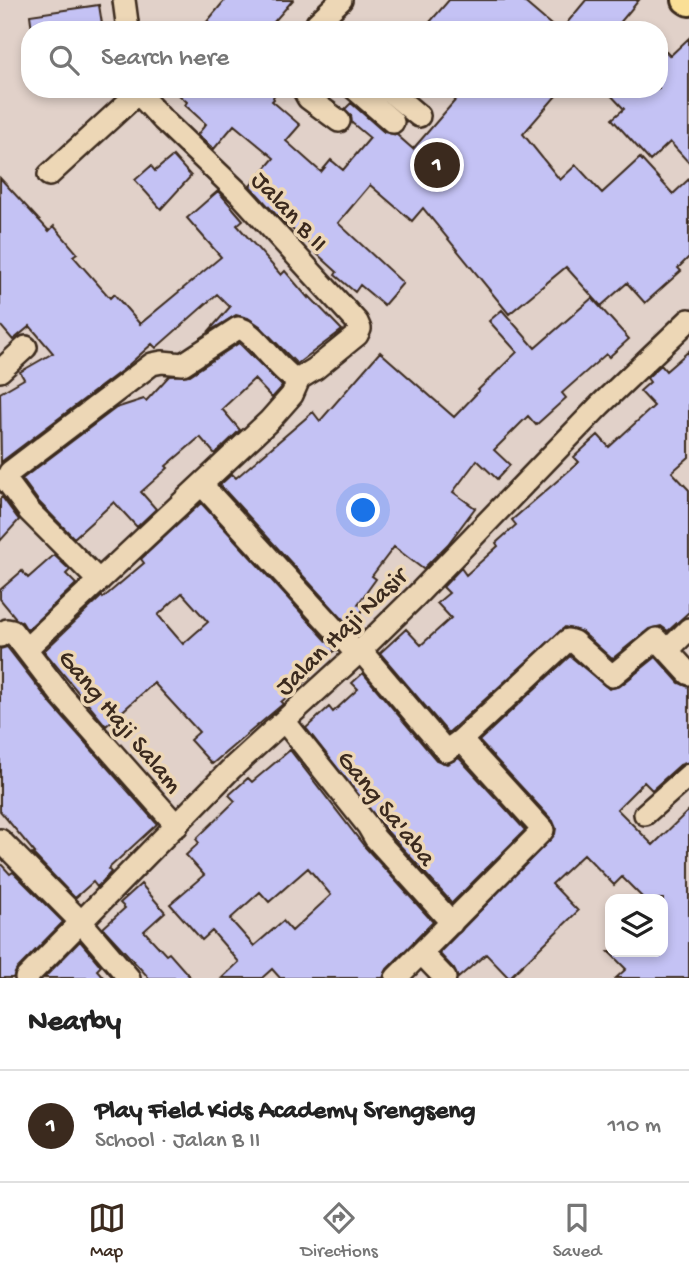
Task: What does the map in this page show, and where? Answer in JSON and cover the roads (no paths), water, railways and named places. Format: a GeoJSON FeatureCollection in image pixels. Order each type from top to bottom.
{"type":"FeatureCollection","features":[{"type":"Feature","properties":{"kind":"street"},"geometry":{"type":"LineString","coordinates":[[124,0],[127,21]]}},
{"type":"Feature","properties":{"kind":"street"},"geometry":{"type":"LineString","coordinates":[[319,21],[341,0]]}},
{"type":"Feature","properties":{"kind":"street"},"geometry":{"type":"LineString","coordinates":[[49,175],[130,98]]}},
{"type":"Feature","properties":{"kind":"street","name":"Jalan B II"},"geometry":{"type":"LineString","coordinates":[[143,98],[237,192],[357,321],[360,328],[357,335],[307,374]]}},
{"type":"Feature","properties":{"kind":"street"},"geometry":{"type":"LineString","coordinates":[[308,98],[339,121]]}},
{"type":"Feature","properties":{"kind":"street"},"geometry":{"type":"LineString","coordinates":[[365,98],[393,122]]}},
{"type":"Feature","properties":{"kind":"street"},"geometry":{"type":"LineString","coordinates":[[398,98],[419,116]]}},
{"type":"Feature","properties":{"kind":"street","name":"Jalan Haji Nasir"},"geometry":{"type":"LineString","coordinates":[[26,978],[232,768],[359,652],[600,405],[689,320]]}},
{"type":"Feature","properties":{"kind":"street"},"geometry":{"type":"LineString","coordinates":[[99,581],[29,511],[6,480],[10,472],[152,364],[183,364],[238,328],[247,331],[279,367],[294,379],[307,374]]}},
{"type":"Feature","properties":{"kind":"street"},"geometry":{"type":"LineString","coordinates":[[0,371],[26,347]]}},
{"type":"Feature","properties":{"kind":"street"},"geometry":{"type":"LineString","coordinates":[[0,636],[7,630],[12,631],[26,649],[270,421],[307,374]]}},
{"type":"Feature","properties":{"kind":"street"},"geometry":{"type":"LineString","coordinates":[[202,485],[359,652],[446,751],[568,640],[574,642],[612,676],[655,639],[689,674]]}},
{"type":"Feature","properties":{"kind":"street"},"geometry":{"type":"LineString","coordinates":[[668,650],[689,629]]}},
{"type":"Feature","properties":{"kind":"street","name":"Gang Haji Salam"},"geometry":{"type":"LineString","coordinates":[[26,649],[62,696],[177,827]]}},
{"type":"Feature","properties":{"kind":"street","name":"Gang Sa'aba"},"geometry":{"type":"LineString","coordinates":[[285,722],[375,838],[452,923]]}},
{"type":"Feature","properties":{"kind":"street"},"geometry":{"type":"LineString","coordinates":[[396,978],[543,830],[461,740]]}},
{"type":"Feature","properties":{"kind":"street"},"geometry":{"type":"LineString","coordinates":[[645,814],[689,775]]}},
{"type":"Feature","properties":{"kind":"street"},"geometry":{"type":"LineString","coordinates":[[0,840],[82,923],[129,978]]}},
{"type":"Feature","properties":{"kind":"street"},"geometry":{"type":"LineString","coordinates":[[421,953],[445,978]]}},
{"type":"Feature","properties":{"kind":"place","name":"Play Field Kids Academy Srengseng"},"geometry":{"type":"Point","coordinates":[437,165]}}]}
